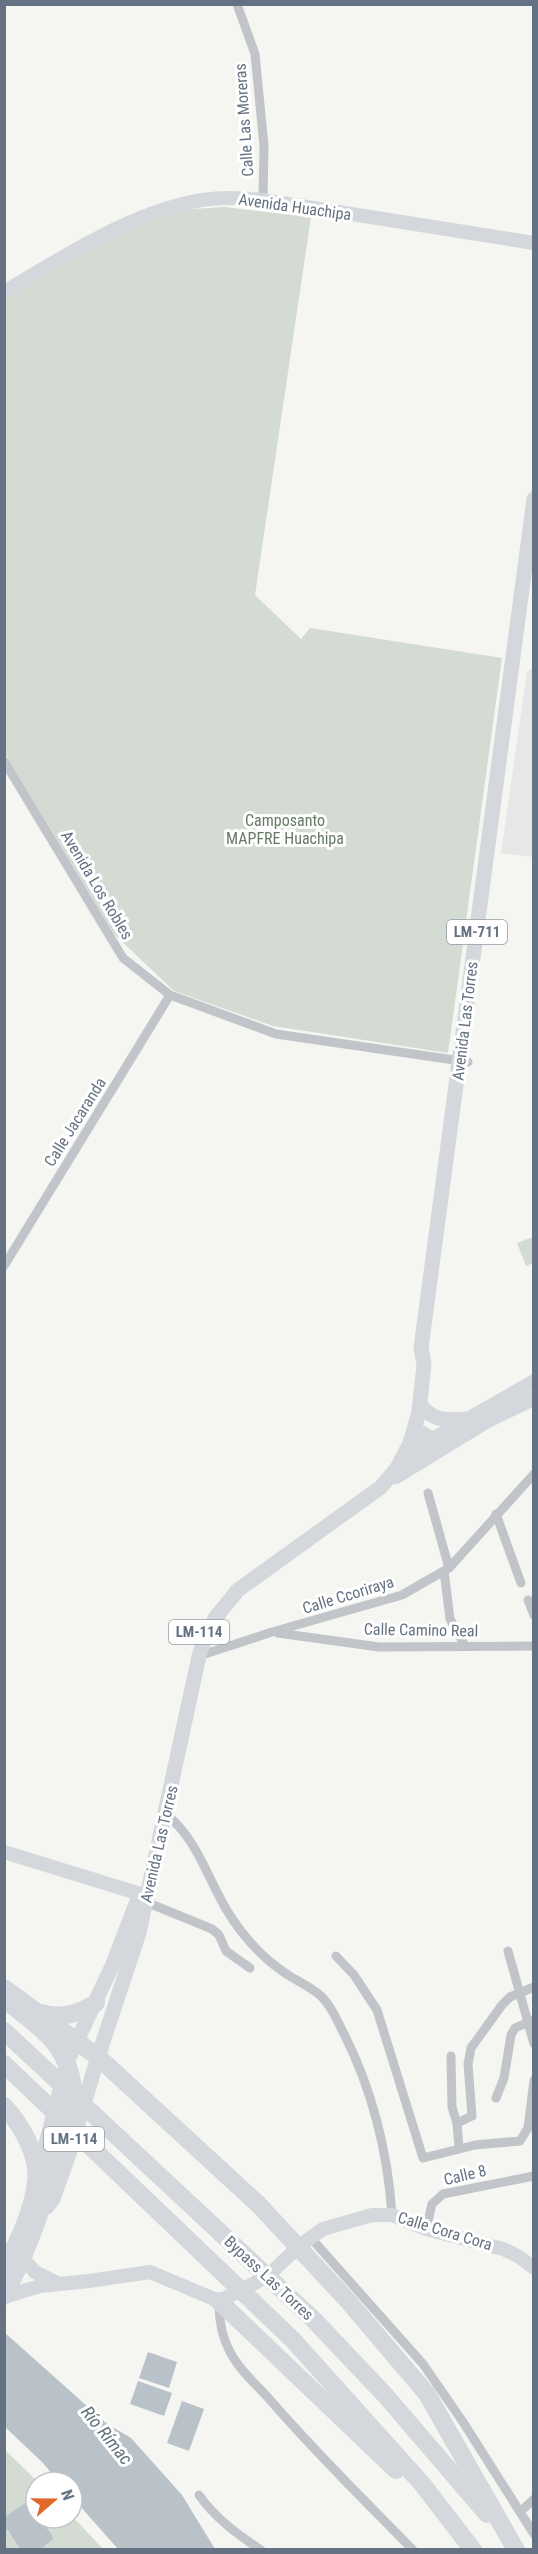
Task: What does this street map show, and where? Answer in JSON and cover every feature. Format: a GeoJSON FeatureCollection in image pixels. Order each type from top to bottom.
{"type":"FeatureCollection","features":[{"type":"Feature","properties":{"kind":"highway"},"geometry":{"type":"LineString","coordinates":[[4,1988],[98,2057],[259,2205],[304,2242],[427,2394],[515,2547]]}},
{"type":"Feature","properties":{"kind":"highway"},"geometry":{"type":"LineString","coordinates":[[4,2000],[50,2038],[61,2051],[68,2067],[73,2097],[69,2125],[42,2185],[39,2216]]}},
{"type":"Feature","properties":{"kind":"highway"},"geometry":{"type":"LineString","coordinates":[[41,2013],[68,2016],[96,2003]]}},
{"type":"Feature","properties":{"kind":"highway","name":"Bypass Las Torres"},"geometry":{"type":"LineString","coordinates":[[4,2031],[313,2319],[385,2395],[515,2547]]}},
{"type":"Feature","properties":{"kind":"highway"},"geometry":{"type":"LineString","coordinates":[[4,2073],[38,2058],[98,2057]]}},
{"type":"Feature","properties":{"kind":"highway","name":"Bypass Las Torres"},"geometry":{"type":"LineString","coordinates":[[4,2064],[293,2340],[423,2485],[472,2550]]}},
{"type":"Feature","properties":{"kind":"highway"},"geometry":{"type":"LineString","coordinates":[[4,2106],[21,2128],[42,2185]]}},
{"type":"Feature","properties":{"kind":"highway","name":"Avenida Las Torres"},"geometry":{"type":"LineString","coordinates":[[4,2296],[42,2185]]}},
{"type":"Feature","properties":{"kind":"highway","name":"Avenida Las Torres"},"geometry":{"type":"LineString","coordinates":[[4,2270],[19,2254],[39,2216]]}},
{"type":"Feature","properties":{"kind":"highway"},"geometry":{"type":"LineString","coordinates":[[219,2301],[384,2458],[472,2550]]}},
{"type":"Feature","properties":{"kind":"main road","name":"Avenida Las Torres"},"geometry":{"type":"LineString","coordinates":[[42,2185],[69,2057],[144,1897],[166,1815],[199,1656],[206,1635],[216,1617],[238,1590],[381,1487],[402,1460],[415,1429],[424,1364],[430,1349],[534,499]]}},
{"type":"Feature","properties":{"kind":"main road","name":"Avenida Las Torres"},"geometry":{"type":"LineString","coordinates":[[464,1061],[534,570]]}},
{"type":"Feature","properties":{"kind":"main road","name":"LM-114"},"geometry":{"type":"LineString","coordinates":[[381,1487],[451,1441],[534,1398]]}},
{"type":"Feature","properties":{"kind":"main road"},"geometry":{"type":"LineString","coordinates":[[420,1404],[436,1419],[466,1419]]}},
{"type":"Feature","properties":{"kind":"main road"},"geometry":{"type":"LineString","coordinates":[[415,1429],[432,1439],[451,1441]]}},
{"type":"Feature","properties":{"kind":"main road","name":"Avenida Las Torres"},"geometry":{"type":"LineString","coordinates":[[39,2216],[53,2199],[59,2184],[139,1933],[183,1680],[189,1655],[207,1616],[227,1590],[246,1573],[402,1460]]}},
{"type":"Feature","properties":{"kind":"street","name":"Calle Las Moreras"},"geometry":{"type":"LineString","coordinates":[[237,4],[255,54],[264,146],[263,200]]}},
{"type":"Feature","properties":{"kind":"street","name":"Avenida Huachipa"},"geometry":{"type":"LineString","coordinates":[[4,292],[115,229],[176,206],[225,198],[263,200],[534,243]]}},
{"type":"Feature","properties":{"kind":"street","name":"Avenida Los Robles"},"geometry":{"type":"LineString","coordinates":[[4,761],[123,958],[170,995],[276,1034],[464,1061]]}},
{"type":"Feature","properties":{"kind":"street","name":"Calle Jacaranda"},"geometry":{"type":"LineString","coordinates":[[4,1266],[170,995]]}},
{"type":"Feature","properties":{"kind":"street"},"geometry":{"type":"LineString","coordinates":[[402,1460],[432,1439],[534,1381]]}},
{"type":"Feature","properties":{"kind":"street","name":"Calle Ccoriraya"},"geometry":{"type":"LineString","coordinates":[[199,1656],[272,1632],[402,1595],[446,1569],[534,1474]]}},
{"type":"Feature","properties":{"kind":"street"},"geometry":{"type":"LineString","coordinates":[[428,1493],[446,1569],[450,1619],[465,1646]]}},
{"type":"Feature","properties":{"kind":"street"},"geometry":{"type":"LineString","coordinates":[[496,1514],[521,1582]]}},
{"type":"Feature","properties":{"kind":"street"},"geometry":{"type":"LineString","coordinates":[[528,1600],[534,1615]]}},
{"type":"Feature","properties":{"kind":"street","name":"Calle Camino Real"},"geometry":{"type":"LineString","coordinates":[[272,1632],[379,1647],[534,1646]]}},
{"type":"Feature","properties":{"kind":"street"},"geometry":{"type":"LineString","coordinates":[[166,1815],[180,1826],[194,1844],[231,1917],[253,1946],[267,1961],[320,1995],[329,2006],[353,2050],[372,2106],[384,2155],[392,2215]]}},
{"type":"Feature","properties":{"kind":"street"},"geometry":{"type":"LineString","coordinates":[[4,1852],[144,1897],[212,1929],[219,1935],[226,1951],[250,1968]]}},
{"type":"Feature","properties":{"kind":"street"},"geometry":{"type":"LineString","coordinates":[[508,1951],[519,1992],[531,2021],[534,2044]]}},
{"type":"Feature","properties":{"kind":"street"},"geometry":{"type":"LineString","coordinates":[[336,1956],[354,1975],[377,2010],[423,2158],[475,2145],[520,2141],[528,2128],[529,2103],[534,2080]]}},
{"type":"Feature","properties":{"kind":"street"},"geometry":{"type":"LineString","coordinates":[[457,2123],[472,2116],[468,2064],[471,2048],[502,2005],[519,1992],[534,1987]]}},
{"type":"Feature","properties":{"kind":"street"},"geometry":{"type":"LineString","coordinates":[[496,2098],[504,2078],[515,2028],[531,2021]]}},
{"type":"Feature","properties":{"kind":"street"},"geometry":{"type":"LineString","coordinates":[[451,2056],[452,2108],[457,2123],[455,2130],[459,2149]]}},
{"type":"Feature","properties":{"kind":"street","name":"Calle 8"},"geometry":{"type":"LineString","coordinates":[[426,2229],[432,2204],[443,2194],[534,2176]]}},
{"type":"Feature","properties":{"kind":"street","name":"Calle Cora Cora"},"geometry":{"type":"LineString","coordinates":[[219,2301],[257,2282],[323,2229],[372,2215],[392,2215],[426,2229],[503,2249],[518,2256],[534,2268]]}},
{"type":"Feature","properties":{"kind":"street"},"geometry":{"type":"LineString","coordinates":[[304,2242],[423,2364],[534,2534]]}},
{"type":"Feature","properties":{"kind":"street"},"geometry":{"type":"LineString","coordinates":[[19,2254],[35,2272],[59,2283]]}},
{"type":"Feature","properties":{"kind":"street"},"geometry":{"type":"LineString","coordinates":[[4,2296],[59,2283],[89,2282],[150,2271],[219,2301],[221,2327],[229,2351],[239,2366],[307,2443],[413,2550]]}},
{"type":"Feature","properties":{"kind":"street"},"geometry":{"type":"LineString","coordinates":[[199,2495],[210,2510],[261,2550]]}},
{"type":"Feature","properties":{"kind":"street"},"geometry":{"type":"LineString","coordinates":[[520,2512],[534,2499]]}},
{"type":"Feature","properties":{"kind":"shaded area"},"geometry":{"type":"Polygon","coordinates":[[[533,667],[533,857],[501,853],[527,672],[533,667]]]}},
{"type":"Feature","properties":{"kind":"green space","name":"Camposanto MAPFRE Huachipa"},"geometry":{"type":"Polygon","coordinates":[[[224,207],[311,217],[255,595],[301,639],[310,628],[502,658],[448,1053],[273,1026],[174,991],[114,934],[5,754],[5,298],[121,230],[178,210],[224,207]]]}},
{"type":"Feature","properties":{"kind":"green space"},"geometry":{"type":"Polygon","coordinates":[[[533,1237],[533,1263],[526,1266],[517,1243],[533,1237]]]}},
{"type":"Feature","properties":{"kind":"green space"},"geometry":{"type":"Polygon","coordinates":[[[4,2449],[26,2470],[24,2530],[84,2529],[103,2549],[5,2549],[4,2449]]]}},
{"type":"Feature","properties":{"kind":"water","name":"Río Rímac"},"geometry":{"type":"Polygon","coordinates":[[[4,2332],[106,2423],[131,2438],[182,2495],[215,2549],[118,2549],[84,2511],[84,2470],[49,2470],[5,2427],[4,2332]]]}},
{"type":"Feature","properties":{"kind":"water"},"geometry":{"type":"Polygon","coordinates":[[[148,2352],[177,2362],[169,2388],[139,2378],[148,2352]]]}},
{"type":"Feature","properties":{"kind":"water"},"geometry":{"type":"Polygon","coordinates":[[[138,2381],[172,2393],[164,2416],[130,2404],[138,2381]]]}},
{"type":"Feature","properties":{"kind":"water"},"geometry":{"type":"Polygon","coordinates":[[[182,2401],[204,2409],[189,2451],[167,2443],[182,2401]]]}},
{"type":"Feature","properties":{"kind":"water"},"geometry":{"type":"Polygon","coordinates":[[[24,2504],[24,2530],[48,2530],[53,2539],[41,2549],[20,2549],[5,2529],[5,2517],[24,2504]]]}}]}
